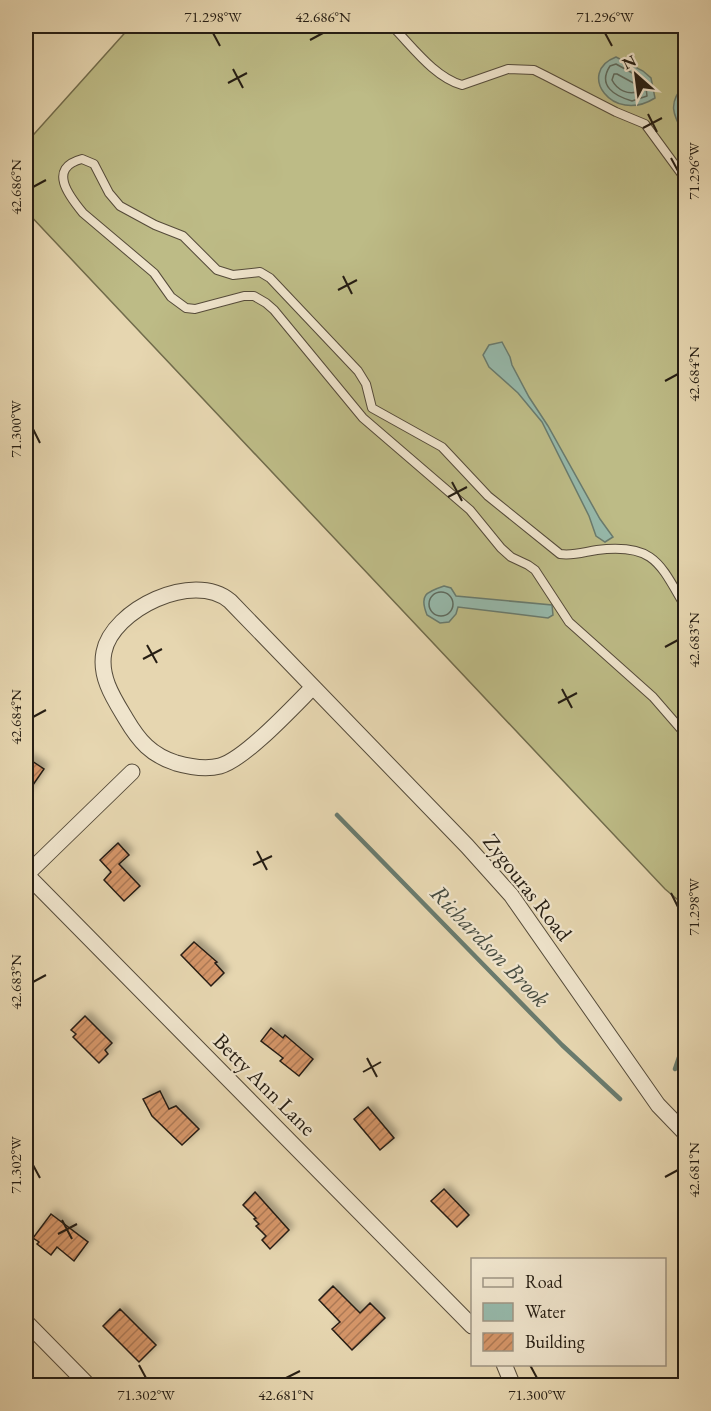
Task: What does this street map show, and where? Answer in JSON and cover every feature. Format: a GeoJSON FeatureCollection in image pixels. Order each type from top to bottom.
{"type":"FeatureCollection","features":[{"type":"Feature","properties":{"kind":"street","name":"Zygouras Road"},"geometry":{"type":"LineString","coordinates":[[313,687],[236,759],[219,767],[189,766],[158,755],[138,740],[110,692],[104,670],[104,652],[117,628],[144,607],[177,591],[210,590],[230,601],[313,687],[504,886],[654,1099],[686,1134]]}},
{"type":"Feature","properties":{"kind":"street"},"geometry":{"type":"LineString","coordinates":[[26,874],[132,772]]}},
{"type":"Feature","properties":{"kind":"street","name":"Betty Ann Lane"},"geometry":{"type":"LineString","coordinates":[[26,874],[471,1325]]}},
{"type":"Feature","properties":{"kind":"street"},"geometry":{"type":"LineString","coordinates":[[26,1322],[89,1386]]}},
{"type":"Feature","properties":{"kind":"street"},"geometry":{"type":"LineString","coordinates":[[504,1366],[513,1386]]}},
{"type":"Feature","properties":{"kind":"lane"},"geometry":{"type":"LineString","coordinates":[[70,26],[73,28],[80,26]]}},
{"type":"Feature","properties":{"kind":"lane"},"geometry":{"type":"LineString","coordinates":[[392,26],[439,73],[455,83],[462,85],[508,69],[534,70],[616,112],[645,124],[686,180]]}},
{"type":"Feature","properties":{"kind":"lane"},"geometry":{"type":"LineString","coordinates":[[686,608],[667,573],[652,558],[642,552],[611,549],[579,553],[573,556],[560,554],[488,496],[447,451],[372,408],[366,384],[358,371],[270,278],[260,272],[233,275],[217,270],[183,236],[155,225],[120,206],[109,193],[94,164],[82,159],[67,167],[63,172],[65,187],[83,213],[154,273],[177,303],[186,308],[195,309],[232,298],[254,296],[274,309],[363,418],[470,510],[511,557],[535,570],[569,622],[653,697],[686,735]]}},
{"type":"Feature","properties":{"kind":"shaded area"},"geometry":{"type":"Polygon","coordinates":[[[131,26],[685,26],[685,906],[665,889],[26,211],[26,143],[131,26]]]}},
{"type":"Feature","properties":{"kind":"water"},"geometry":{"type":"Polygon","coordinates":[[[616,57],[643,71],[651,78],[655,98],[639,105],[625,105],[613,101],[604,93],[599,84],[599,74],[604,64],[616,57]]]}},
{"type":"Feature","properties":{"kind":"water"},"geometry":{"type":"Polygon","coordinates":[[[685,84],[685,137],[675,116],[674,104],[675,98],[685,84]]]}},
{"type":"Feature","properties":{"kind":"water"},"geometry":{"type":"Polygon","coordinates":[[[502,342],[529,397],[548,426],[600,519],[613,537],[605,542],[596,536],[589,516],[542,422],[518,393],[489,367],[483,355],[489,345],[502,342]]]}},
{"type":"Feature","properties":{"kind":"water"},"geometry":{"type":"Polygon","coordinates":[[[444,586],[451,588],[456,596],[552,605],[553,615],[548,618],[458,607],[456,614],[449,622],[440,623],[427,615],[424,599],[433,590],[444,586]]]}},
{"type":"Feature","properties":{"kind":"building"},"geometry":{"type":"Polygon","coordinates":[[[26,757],[44,769],[26,795],[26,757]]]}},
{"type":"Feature","properties":{"kind":"building"},"geometry":{"type":"Polygon","coordinates":[[[118,843],[129,855],[119,864],[140,886],[124,901],[104,880],[111,872],[100,860],[118,843]]]}},
{"type":"Feature","properties":{"kind":"building"},"geometry":{"type":"Polygon","coordinates":[[[194,942],[217,962],[215,963],[224,973],[211,986],[181,955],[194,942]]]}},
{"type":"Feature","properties":{"kind":"building"},"geometry":{"type":"Polygon","coordinates":[[[85,1016],[112,1043],[105,1050],[108,1054],[99,1063],[73,1037],[76,1034],[71,1030],[85,1016]]]}},
{"type":"Feature","properties":{"kind":"building"},"geometry":{"type":"Polygon","coordinates":[[[271,1028],[283,1038],[285,1035],[313,1059],[299,1076],[280,1061],[283,1058],[261,1041],[271,1028]]]}},
{"type":"Feature","properties":{"kind":"building"},"geometry":{"type":"Polygon","coordinates":[[[160,1091],[169,1109],[176,1106],[199,1129],[182,1145],[152,1116],[143,1099],[160,1091]]]}},
{"type":"Feature","properties":{"kind":"building"},"geometry":{"type":"Polygon","coordinates":[[[368,1107],[394,1138],[380,1150],[354,1119],[368,1107]]]}},
{"type":"Feature","properties":{"kind":"building"},"geometry":{"type":"Polygon","coordinates":[[[444,1189],[469,1215],[457,1227],[431,1201],[444,1189]]]}},
{"type":"Feature","properties":{"kind":"building"},"geometry":{"type":"Polygon","coordinates":[[[255,1192],[289,1230],[270,1249],[262,1240],[266,1236],[256,1226],[259,1224],[254,1219],[256,1218],[243,1205],[255,1192]]]}},
{"type":"Feature","properties":{"kind":"building"},"geometry":{"type":"Polygon","coordinates":[[[51,1214],[88,1242],[74,1261],[57,1247],[51,1255],[33,1238],[51,1214]]]}},
{"type":"Feature","properties":{"kind":"building"},"geometry":{"type":"Polygon","coordinates":[[[333,1286],[360,1313],[370,1303],[385,1318],[352,1350],[332,1329],[340,1322],[319,1300],[333,1286]]]}},
{"type":"Feature","properties":{"kind":"building"},"geometry":{"type":"Polygon","coordinates":[[[120,1309],[156,1345],[139,1362],[103,1326],[120,1309]]]}},
{"type":"Feature","properties":{"kind":"waterway","name":"Richardson Brook"},"geometry":{"type":"LineString","coordinates":[[337,815],[562,1045],[620,1099]]}},
{"type":"Feature","properties":{"kind":"waterway","name":"Richardson Brook"},"geometry":{"type":"LineString","coordinates":[[675,1069],[686,1037]]}}]}
